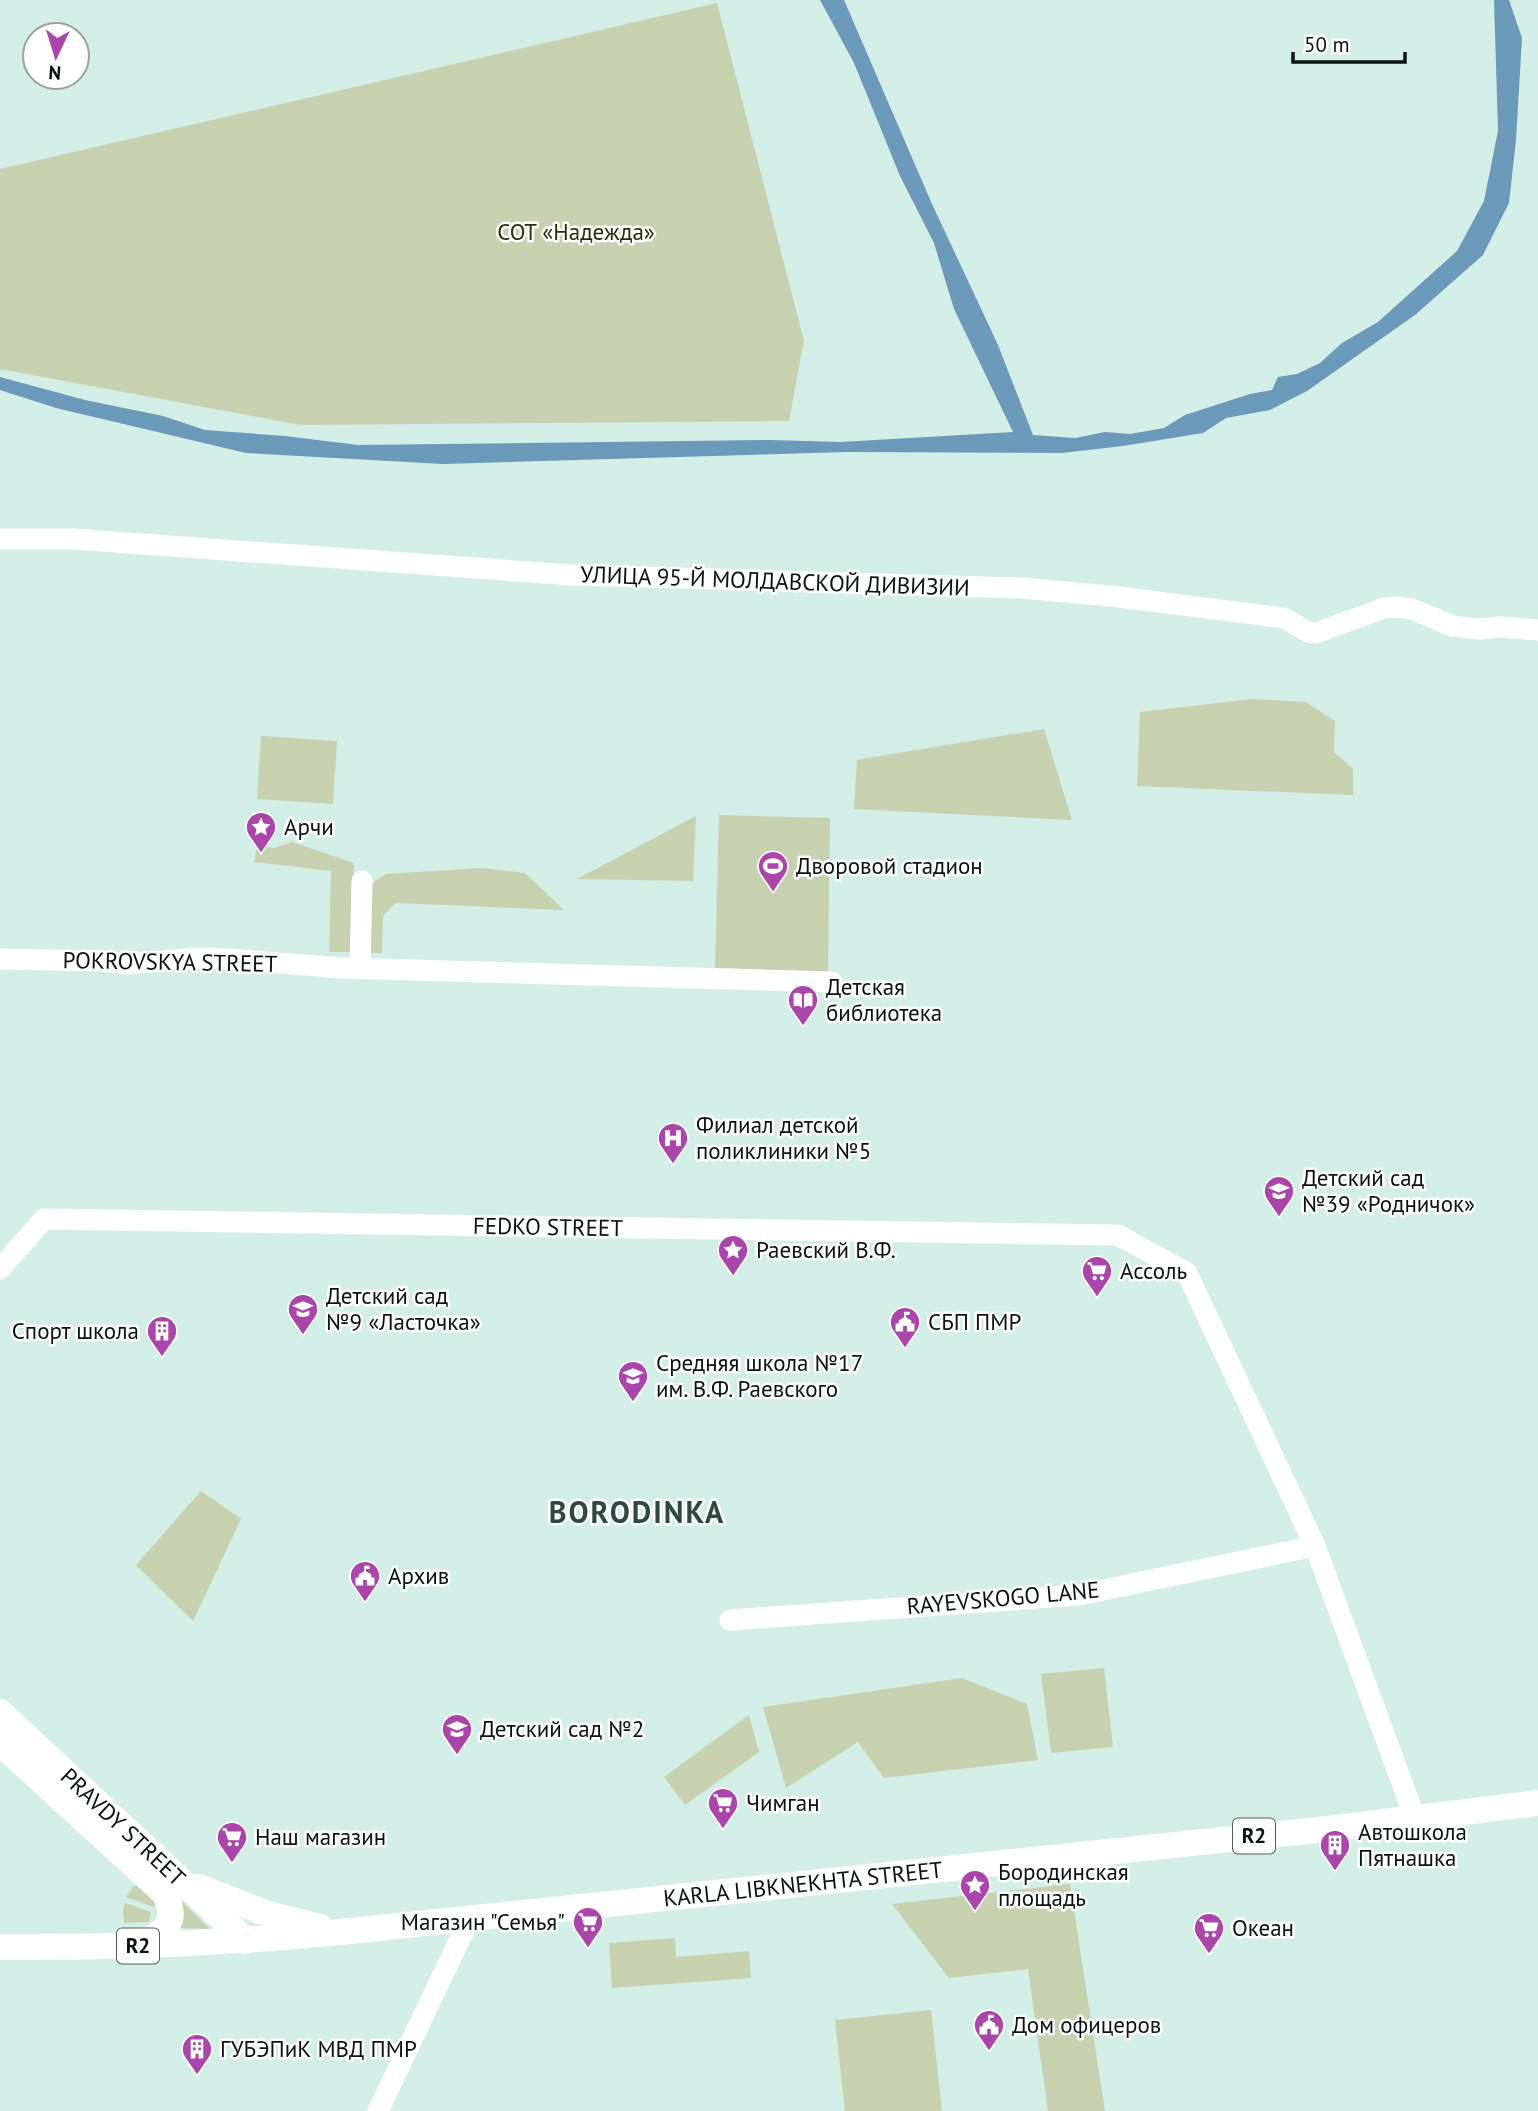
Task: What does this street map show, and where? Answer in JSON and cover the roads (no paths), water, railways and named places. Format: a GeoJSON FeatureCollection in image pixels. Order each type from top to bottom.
{"type":"FeatureCollection","features":[{"type":"Feature","properties":{"kind":"main road","name":"PRAVDY STREET"},"geometry":{"type":"LineString","coordinates":[[0,1713],[246,1941]]}},
{"type":"Feature","properties":{"kind":"main road"},"geometry":{"type":"LineString","coordinates":[[0,1743],[164,1893],[171,1905],[171,1919],[163,1933],[138,1946]]}},
{"type":"Feature","properties":{"kind":"main road","name":"KARLA LIBKNEKHTA STREET"},"geometry":{"type":"LineString","coordinates":[[469,1920],[1415,1818],[1538,1802]]}},
{"type":"Feature","properties":{"kind":"main road"},"geometry":{"type":"LineString","coordinates":[[177,1877],[252,1909],[340,1932]]}},
{"type":"Feature","properties":{"kind":"main road","name":"R2"},"geometry":{"type":"LineString","coordinates":[[0,1948],[246,1941],[469,1920]]}},
{"type":"Feature","properties":{"kind":"street","name":"УЛИЦА 95-Й МОЛДАВСКОЙ ДИВИЗИИ"},"geometry":{"type":"LineString","coordinates":[[0,539],[73,539],[571,575],[1021,588],[1111,596],[1284,618],[1308,632],[1316,633],[1384,608],[1398,607],[1412,609],[1452,626],[1538,630]]}},
{"type":"Feature","properties":{"kind":"street"},"geometry":{"type":"LineString","coordinates":[[350,968],[362,881]]}},
{"type":"Feature","properties":{"kind":"street","name":"POKROVSKYA STREET"},"geometry":{"type":"LineString","coordinates":[[0,959],[127,964],[228,958],[350,968],[832,982]]}},
{"type":"Feature","properties":{"kind":"street","name":"FEDKO STREET"},"geometry":{"type":"LineString","coordinates":[[0,1269],[44,1219],[1118,1235],[1187,1273],[1315,1546]]}},
{"type":"Feature","properties":{"kind":"street"},"geometry":{"type":"LineString","coordinates":[[1315,1546],[1415,1818]]}},
{"type":"Feature","properties":{"kind":"street","name":"RAYEVSKOGO LANE"},"geometry":{"type":"LineString","coordinates":[[730,1620],[1071,1596],[1315,1546]]}},
{"type":"Feature","properties":{"kind":"street"},"geometry":{"type":"LineString","coordinates":[[378,2111],[469,1920]]}},
{"type":"Feature","properties":{"kind":"water"},"geometry":{"type":"Polygon","coordinates":[[[820,0],[844,0],[932,204],[998,345],[1033,435],[1075,438],[1105,432],[1130,434],[1164,428],[1185,415],[1250,394],[1272,390],[1278,377],[1297,374],[1320,363],[1342,343],[1378,322],[1457,251],[1484,201],[1498,131],[1494,0],[1509,0],[1522,38],[1509,203],[1483,255],[1415,315],[1307,391],[1270,410],[1226,418],[1203,433],[1123,446],[1062,453],[846,452],[443,464],[246,453],[56,408],[0,390],[0,377],[85,400],[163,416],[205,430],[358,445],[770,440],[841,442],[1013,432],[954,309],[934,243],[900,176],[854,63],[820,0]]]}},
{"type":"Feature","properties":{"kind":"place","name":"Арчи"},"geometry":{"type":"Point","coordinates":[261,854]}},
{"type":"Feature","properties":{"kind":"place","name":"Дворовой стадион"},"geometry":{"type":"Point","coordinates":[773,893]}},
{"type":"Feature","properties":{"kind":"place","name":"Детская библиотека"},"geometry":{"type":"Point","coordinates":[803,1027]}},
{"type":"Feature","properties":{"kind":"place","name":"Филиал детской поликлиники №5"},"geometry":{"type":"Point","coordinates":[673,1165]}},
{"type":"Feature","properties":{"kind":"place","name":"Детский сад №39 «Родничок»"},"geometry":{"type":"Point","coordinates":[1279,1218]}},
{"type":"Feature","properties":{"kind":"place","name":"Раевский В.Ф."},"geometry":{"type":"Point","coordinates":[733,1277]}},
{"type":"Feature","properties":{"kind":"place","name":"Ассоль"},"geometry":{"type":"Point","coordinates":[1097,1298]}},
{"type":"Feature","properties":{"kind":"place","name":"Детский сад №9 «Ласточка»"},"geometry":{"type":"Point","coordinates":[303,1336]}},
{"type":"Feature","properties":{"kind":"place","name":"СБП ПМР"},"geometry":{"type":"Point","coordinates":[905,1349]}},
{"type":"Feature","properties":{"kind":"place","name":"Спорт школа"},"geometry":{"type":"Point","coordinates":[162,1358]}},
{"type":"Feature","properties":{"kind":"place","name":"Средняя школа №17 им. В.Ф. Раевского"},"geometry":{"type":"Point","coordinates":[633,1403]}},
{"type":"Feature","properties":{"kind":"place","name":"Архив"},"geometry":{"type":"Point","coordinates":[365,1603]}},
{"type":"Feature","properties":{"kind":"place","name":"Детский сад №2"},"geometry":{"type":"Point","coordinates":[457,1756]}},
{"type":"Feature","properties":{"kind":"place","name":"Чимган"},"geometry":{"type":"Point","coordinates":[723,1830]}},
{"type":"Feature","properties":{"kind":"place","name":"Наш магазин"},"geometry":{"type":"Point","coordinates":[232,1864]}},
{"type":"Feature","properties":{"kind":"place","name":"Автошкола Пятнашка"},"geometry":{"type":"Point","coordinates":[1335,1872]}},
{"type":"Feature","properties":{"kind":"place","name":"Бородинская площадь"},"geometry":{"type":"Point","coordinates":[975,1912]}},
{"type":"Feature","properties":{"kind":"place","name":"Магазин \"Семья\""},"geometry":{"type":"Point","coordinates":[588,1949]}},
{"type":"Feature","properties":{"kind":"place","name":"Океан"},"geometry":{"type":"Point","coordinates":[1209,1955]}},
{"type":"Feature","properties":{"kind":"place","name":"Дом офицеров"},"geometry":{"type":"Point","coordinates":[989,2052]}},
{"type":"Feature","properties":{"kind":"place","name":"ГУБЭПиК МВД ПМР"},"geometry":{"type":"Point","coordinates":[197,2076]}},
{"type":"Feature","properties":{"kind":"district","name":"BORODINKA"},"geometry":{"type":"Point","coordinates":[637,1513]}},
{"type":"Feature","properties":{"kind":"park label","name":"СОТ «Надежда»"},"geometry":{"type":"Point","coordinates":[576,232]}}]}
